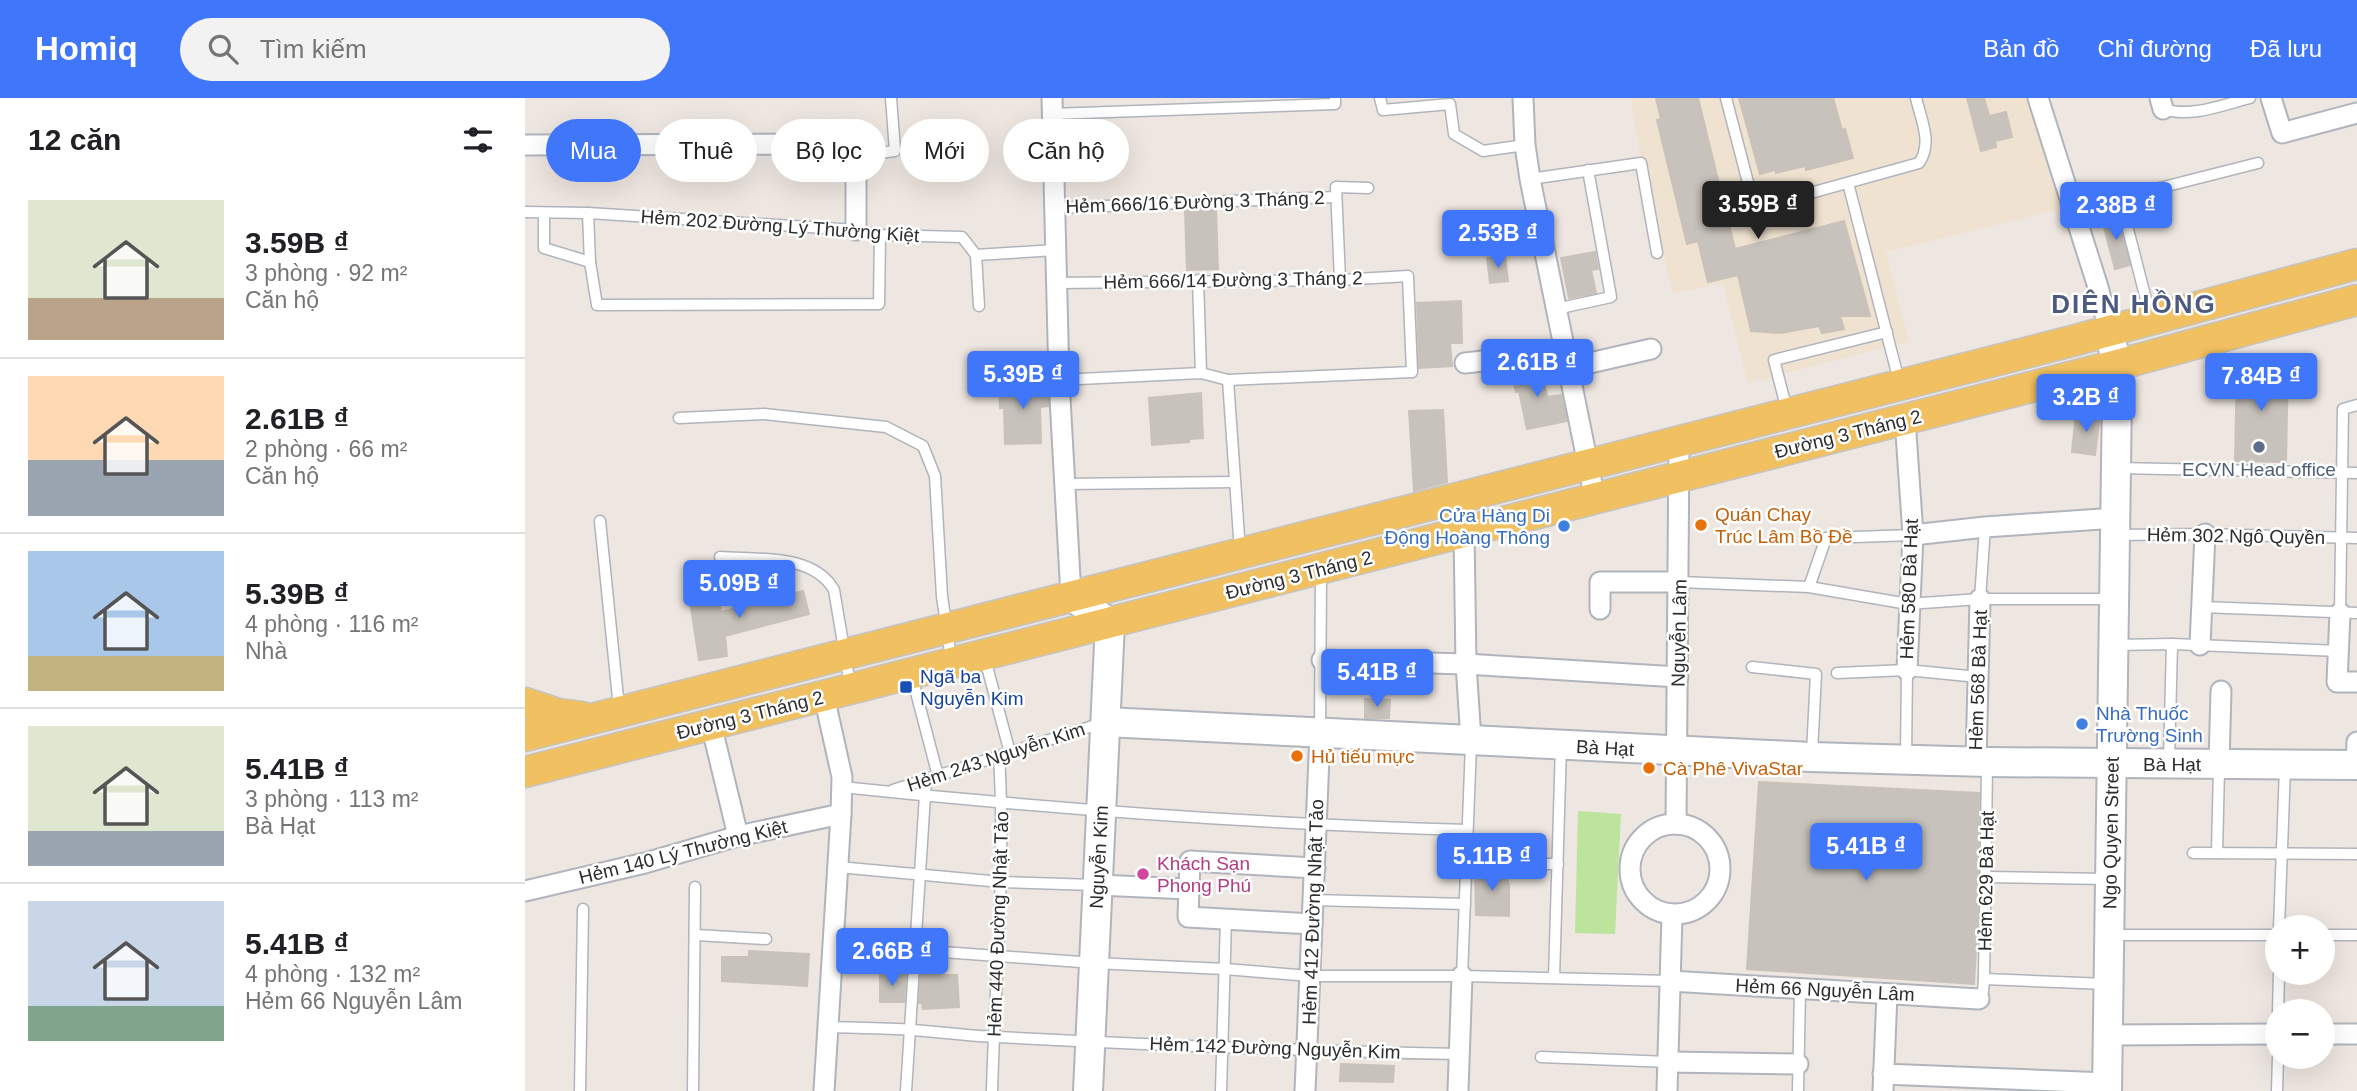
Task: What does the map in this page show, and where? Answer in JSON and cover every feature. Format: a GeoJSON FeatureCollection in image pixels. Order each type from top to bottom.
{"type":"FeatureCollection","features":[{"type":"Feature","properties":{"kind":"main road","name":"Đường 3 Tháng 2"},"geometry":{"type":"LineString","coordinates":[[606,715],[1788,414],[2357,264]]}},
{"type":"Feature","properties":{"kind":"main road","name":"Đường 3 Tháng 2"},"geometry":{"type":"LineString","coordinates":[[525,772],[2117,365],[2357,300]]}},
{"type":"Feature","properties":{"kind":"main road"},"geometry":{"type":"LineString","coordinates":[[525,704],[558,714],[606,715]]}},
{"type":"Feature","properties":{"kind":"main road"},"geometry":{"type":"LineString","coordinates":[[525,736],[606,715]]}},
{"type":"Feature","properties":{"kind":"street"},"geometry":{"type":"LineString","coordinates":[[1523,98],[1530,179],[1595,499]]}},
{"type":"Feature","properties":{"kind":"street"},"geometry":{"type":"LineString","coordinates":[[2038,98],[2098,287],[2109,331]]}},
{"type":"Feature","properties":{"kind":"street"},"geometry":{"type":"LineString","coordinates":[[2271,98],[2282,133],[2357,113]]}},
{"type":"Feature","properties":{"kind":"street"},"geometry":{"type":"LineString","coordinates":[[1052,106],[1059,380],[1071,596],[1110,623]]}},
{"type":"Feature","properties":{"kind":"street"},"geometry":{"type":"LineString","coordinates":[[525,145],[771,144]]}},
{"type":"Feature","properties":{"kind":"street"},"geometry":{"type":"LineString","coordinates":[[856,182],[856,230]]}},
{"type":"Feature","properties":{"kind":"street","name":"Ngo Quyen Street"},"geometry":{"type":"LineString","coordinates":[[2107,1087],[2117,468],[2117,365],[2109,331]]}},
{"type":"Feature","properties":{"kind":"street"},"geometry":{"type":"LineString","coordinates":[[1465,363],[1566,360],[1651,349]]}},
{"type":"Feature","properties":{"kind":"street","name":"Hẻm 580 Bà Hạt"},"geometry":{"type":"LineString","coordinates":[[1905,419],[1913,535],[1907,670]]}},
{"type":"Feature","properties":{"kind":"street","name":"Nguyễn Lâm"},"geometry":{"type":"LineString","coordinates":[[1676,824],[1679,442]]}},
{"type":"Feature","properties":{"kind":"street"},"geometry":{"type":"LineString","coordinates":[[1913,535],[1985,527],[2115,526]]}},
{"type":"Feature","properties":{"kind":"street"},"geometry":{"type":"LineString","coordinates":[[1464,532],[1466,664],[1471,740]]}},
{"type":"Feature","properties":{"kind":"street"},"geometry":{"type":"LineString","coordinates":[[2200,645],[2204,534]]}},
{"type":"Feature","properties":{"kind":"street"},"geometry":{"type":"LineString","coordinates":[[1599,609],[1600,582],[1679,582]]}},
{"type":"Feature","properties":{"kind":"street","name":"Hẻm 568 Bà Hạt"},"geometry":{"type":"LineString","coordinates":[[1980,599],[1978,677],[1982,762]]}},
{"type":"Feature","properties":{"kind":"street"},"geometry":{"type":"LineString","coordinates":[[2349,613],[2339,651],[2337,682],[2357,682]]}},
{"type":"Feature","properties":{"kind":"street","name":"Nguyễn Kim"},"geometry":{"type":"LineString","coordinates":[[1088,1091],[1110,623]]}},
{"type":"Feature","properties":{"kind":"street"},"geometry":{"type":"LineString","coordinates":[[1322,660],[1466,664],[1678,677]]}},
{"type":"Feature","properties":{"kind":"street"},"geometry":{"type":"LineString","coordinates":[[2219,764],[2221,691]]}},
{"type":"Feature","properties":{"kind":"street"},"geometry":{"type":"LineString","coordinates":[[824,1091],[842,788],[837,692]]}},
{"type":"Feature","properties":{"kind":"street","name":"Bà Hạt"},"geometry":{"type":"LineString","coordinates":[[1106,722],[1811,757],[1982,762],[2357,765]]}},
{"type":"Feature","properties":{"kind":"street"},"geometry":{"type":"LineString","coordinates":[[711,724],[738,836]]}},
{"type":"Feature","properties":{"kind":"street","name":"Hẻm 412 Đường Nhật Tảo"},"geometry":{"type":"LineString","coordinates":[[1305,1091],[1320,733]]}},
{"type":"Feature","properties":{"kind":"street"},"geometry":{"type":"LineString","coordinates":[[2357,742],[2357,765]]}},
{"type":"Feature","properties":{"kind":"street","name":"Hẻm 140 Lý Thường Kiệt"},"geometry":{"type":"LineString","coordinates":[[525,891],[645,863],[738,836],[841,814]]}},
{"type":"Feature","properties":{"kind":"street"},"geometry":{"type":"LineString","coordinates":[[1676,824],[1691,826],[1703,833],[1713,844],[1721,871],[1711,898],[1687,913],[1672,915],[1658,912],[1636,894],[1629,867],[1632,853],[1649,831],[1662,825],[1676,824]]}},
{"type":"Feature","properties":{"kind":"street"},"geometry":{"type":"LineString","coordinates":[[1313,924],[1188,917],[1190,861],[1314,868]]}},
{"type":"Feature","properties":{"kind":"street"},"geometry":{"type":"LineString","coordinates":[[1098,885],[1189,889]]}},
{"type":"Feature","properties":{"kind":"street"},"geometry":{"type":"LineString","coordinates":[[1667,1091],[1672,915]]}},
{"type":"Feature","properties":{"kind":"street"},"geometry":{"type":"LineString","coordinates":[[1458,1091],[1462,976]]}},
{"type":"Feature","properties":{"kind":"street","name":"Hẻm 66 Nguyễn Lâm"},"geometry":{"type":"LineString","coordinates":[[1670,981],[1979,999]]}},
{"type":"Feature","properties":{"kind":"street"},"geometry":{"type":"LineString","coordinates":[[1887,994],[1883,1082],[2107,1087]]}},
{"type":"Feature","properties":{"kind":"street"},"geometry":{"type":"LineString","coordinates":[[2108,1035],[2265,1034]]}},
{"type":"Feature","properties":{"kind":"street"},"geometry":{"type":"LineString","coordinates":[[2335,1034],[2357,1034]]}},
{"type":"Feature","properties":{"kind":"street"},"geometry":{"type":"LineString","coordinates":[[1669,1062],[1798,1064]]}},
{"type":"Feature","properties":{"kind":"lane"},"geometry":{"type":"LineString","coordinates":[[886,152],[895,151],[891,98]]}},
{"type":"Feature","properties":{"kind":"lane"},"geometry":{"type":"LineString","coordinates":[[1052,106],[1335,104],[1335,98]]}},
{"type":"Feature","properties":{"kind":"lane"},"geometry":{"type":"LineString","coordinates":[[1380,98],[1383,110],[1450,104],[1454,134],[1483,151],[1525,145]]}},
{"type":"Feature","properties":{"kind":"lane"},"geometry":{"type":"LineString","coordinates":[[1726,98],[1751,194],[1757,202],[1767,205],[1919,163],[1925,155],[1927,144],[1916,98]]}},
{"type":"Feature","properties":{"kind":"lane"},"geometry":{"type":"LineString","coordinates":[[2161,103],[2173,112],[2193,112],[2250,98]]}},
{"type":"Feature","properties":{"kind":"lane"},"geometry":{"type":"LineString","coordinates":[[1530,179],[1641,163],[1657,253]]}},
{"type":"Feature","properties":{"kind":"lane"},"geometry":{"type":"LineString","coordinates":[[2151,319],[2120,198],[2258,163]]}},
{"type":"Feature","properties":{"kind":"lane"},"geometry":{"type":"LineString","coordinates":[[1556,309],[1611,297],[1588,170]]}},
{"type":"Feature","properties":{"kind":"lane"},"geometry":{"type":"LineString","coordinates":[[1848,183],[1900,385]]}},
{"type":"Feature","properties":{"kind":"lane"},"geometry":{"type":"LineString","coordinates":[[1336,197],[1336,187],[1368,188]]}},
{"type":"Feature","properties":{"kind":"lane","name":"Hẻm 666/16 Đường 3 Tháng 2"},"geometry":{"type":"LineString","coordinates":[[1055,208],[1336,197],[1340,280]]}},
{"type":"Feature","properties":{"kind":"lane","name":"Hẻm 202 Đường Lý Thường Kiệt"},"geometry":{"type":"LineString","coordinates":[[525,212],[962,237],[976,255]]}},
{"type":"Feature","properties":{"kind":"lane"},"geometry":{"type":"LineString","coordinates":[[544,213],[544,248],[590,262]]}},
{"type":"Feature","properties":{"kind":"lane"},"geometry":{"type":"LineString","coordinates":[[587,214],[590,262],[597,305],[879,304],[880,234]]}},
{"type":"Feature","properties":{"kind":"lane"},"geometry":{"type":"LineString","coordinates":[[979,306],[976,255],[1056,250]]}},
{"type":"Feature","properties":{"kind":"lane","name":"Hẻm 666/14 Đường 3 Tháng 2"},"geometry":{"type":"LineString","coordinates":[[1057,283],[1340,280],[1408,276],[1412,372],[1228,380]]}},
{"type":"Feature","properties":{"kind":"lane"},"geometry":{"type":"LineString","coordinates":[[1198,280],[1201,373]]}},
{"type":"Feature","properties":{"kind":"lane"},"geometry":{"type":"LineString","coordinates":[[1788,414],[1774,360],[1887,332]]}},
{"type":"Feature","properties":{"kind":"lane"},"geometry":{"type":"LineString","coordinates":[[1059,380],[1201,373],[1228,380],[1241,554]]}},
{"type":"Feature","properties":{"kind":"lane"},"geometry":{"type":"LineString","coordinates":[[2201,607],[2349,613],[2342,538],[2343,408],[2357,405]]}},
{"type":"Feature","properties":{"kind":"lane"},"geometry":{"type":"LineString","coordinates":[[679,418],[765,414],[886,427],[923,446],[936,476],[946,629],[951,663]]}},
{"type":"Feature","properties":{"kind":"lane"},"geometry":{"type":"LineString","coordinates":[[2117,468],[2357,473]]}},
{"type":"Feature","properties":{"kind":"lane"},"geometry":{"type":"LineString","coordinates":[[1065,484],[1234,482]]}},
{"type":"Feature","properties":{"kind":"lane"},"geometry":{"type":"LineString","coordinates":[[600,521],[606,715]]}},
{"type":"Feature","properties":{"kind":"lane","name":"Hẻm 302 Ngô Quyền"},"geometry":{"type":"LineString","coordinates":[[2115,526],[2204,534],[2357,538]]}},
{"type":"Feature","properties":{"kind":"lane"},"geometry":{"type":"LineString","coordinates":[[1980,599],[1985,527]]}},
{"type":"Feature","properties":{"kind":"lane"},"geometry":{"type":"LineString","coordinates":[[1809,587],[1826,538],[1913,535]]}},
{"type":"Feature","properties":{"kind":"lane"},"geometry":{"type":"LineString","coordinates":[[720,557],[793,563],[815,570],[827,579],[834,590],[845,655],[837,692]]}},
{"type":"Feature","properties":{"kind":"lane"},"geometry":{"type":"LineString","coordinates":[[1320,733],[1321,570]]}},
{"type":"Feature","properties":{"kind":"lane"},"geometry":{"type":"LineString","coordinates":[[1679,582],[1809,587],[1908,604],[1980,599],[2114,599]]}},
{"type":"Feature","properties":{"kind":"lane"},"geometry":{"type":"LineString","coordinates":[[2114,645],[2172,644],[2339,651]]}},
{"type":"Feature","properties":{"kind":"lane"},"geometry":{"type":"LineString","coordinates":[[2169,764],[2172,644]]}},
{"type":"Feature","properties":{"kind":"lane"},"geometry":{"type":"LineString","coordinates":[[983,655],[1010,753]]}},
{"type":"Feature","properties":{"kind":"lane"},"geometry":{"type":"LineString","coordinates":[[1752,667],[1817,674],[1811,757]]}},
{"type":"Feature","properties":{"kind":"lane"},"geometry":{"type":"LineString","coordinates":[[1836,673],[1907,670],[1978,677]]}},
{"type":"Feature","properties":{"kind":"lane","name":"Hẻm 580 Bà Hạt"},"geometry":{"type":"LineString","coordinates":[[1906,760],[1907,670]]}},
{"type":"Feature","properties":{"kind":"lane"},"geometry":{"type":"LineString","coordinates":[[911,673],[938,776]]}},
{"type":"Feature","properties":{"kind":"lane","name":"Hẻm 243 Nguyễn Kim"},"geometry":{"type":"LineString","coordinates":[[887,792],[1106,722]]}},
{"type":"Feature","properties":{"kind":"lane"},"geometry":{"type":"LineString","coordinates":[[1462,976],[1471,740]]}},
{"type":"Feature","properties":{"kind":"lane"},"geometry":{"type":"LineString","coordinates":[[1554,978],[1561,745]]}},
{"type":"Feature","properties":{"kind":"lane","name":"Hẻm 440 Đường Nhật Tảo"},"geometry":{"type":"LineString","coordinates":[[992,1091],[1001,882],[1002,803],[999,756]]}},
{"type":"Feature","properties":{"kind":"lane","name":"Hẻm 629 Bà Hạt"},"geometry":{"type":"LineString","coordinates":[[1979,999],[1983,992],[1984,979],[1987,877],[1982,762]]}},
{"type":"Feature","properties":{"kind":"lane"},"geometry":{"type":"LineString","coordinates":[[2217,853],[2219,764]]}},
{"type":"Feature","properties":{"kind":"lane"},"geometry":{"type":"LineString","coordinates":[[2280,915],[2285,764]]}},
{"type":"Feature","properties":{"kind":"lane"},"geometry":{"type":"LineString","coordinates":[[906,1091],[926,780]]}},
{"type":"Feature","properties":{"kind":"lane"},"geometry":{"type":"LineString","coordinates":[[842,788],[1101,811],[1316,826],[1467,830]]}},
{"type":"Feature","properties":{"kind":"lane"},"geometry":{"type":"LineString","coordinates":[[2193,853],[2357,854]]}},
{"type":"Feature","properties":{"kind":"lane"},"geometry":{"type":"LineString","coordinates":[[1466,863],[1558,864]]}},
{"type":"Feature","properties":{"kind":"lane"},"geometry":{"type":"LineString","coordinates":[[838,867],[1001,882],[1098,885]]}},
{"type":"Feature","properties":{"kind":"lane"},"geometry":{"type":"LineString","coordinates":[[1987,877],[2110,879]]}},
{"type":"Feature","properties":{"kind":"lane"},"geometry":{"type":"LineString","coordinates":[[693,1091],[695,887]]}},
{"type":"Feature","properties":{"kind":"lane"},"geometry":{"type":"LineString","coordinates":[[1313,900],[1465,904]]}},
{"type":"Feature","properties":{"kind":"lane"},"geometry":{"type":"LineString","coordinates":[[580,1091],[583,909]]}},
{"type":"Feature","properties":{"kind":"lane"},"geometry":{"type":"LineString","coordinates":[[1221,1091],[1226,919]]}},
{"type":"Feature","properties":{"kind":"lane"},"geometry":{"type":"LineString","coordinates":[[696,935],[766,939]]}},
{"type":"Feature","properties":{"kind":"lane"},"geometry":{"type":"LineString","coordinates":[[2109,935],[2265,935]]}},
{"type":"Feature","properties":{"kind":"lane"},"geometry":{"type":"LineString","coordinates":[[2335,935],[2357,935]]}},
{"type":"Feature","properties":{"kind":"lane"},"geometry":{"type":"LineString","coordinates":[[833,944],[1310,976],[1462,976],[1670,981]]}},
{"type":"Feature","properties":{"kind":"lane"},"geometry":{"type":"LineString","coordinates":[[1984,979],[2109,984]]}},
{"type":"Feature","properties":{"kind":"lane"},"geometry":{"type":"LineString","coordinates":[[1798,1091],[1800,989]]}},
{"type":"Feature","properties":{"kind":"lane","name":"Hẻm 142 Đường Nguyễn Kim"},"geometry":{"type":"LineString","coordinates":[[828,1027],[1307,1051],[1459,1054]]}},
{"type":"Feature","properties":{"kind":"lane"},"geometry":{"type":"LineString","coordinates":[[1541,1057],[1669,1062]]}},
{"type":"Feature","properties":{"kind":"lane"},"geometry":{"type":"LineString","coordinates":[[2277,1069],[2277,1091]]}},
{"type":"Feature","properties":{"kind":"shaded area"},"geometry":{"type":"Polygon","coordinates":[[[1631,98],[2027,98],[2064,208],[1886,252],[1909,341],[1748,383],[1723,283],[1673,293],[1642,168],[1631,98]]]}},
{"type":"Feature","properties":{"kind":"green space"},"geometry":{"type":"Polygon","coordinates":[[[1578,811],[1621,814],[1615,934],[1575,933],[1578,811]]]}},
{"type":"Feature","properties":{"kind":"building"},"geometry":{"type":"Polygon","coordinates":[[[1656,98],[1698,98],[1735,249],[1844,221],[1870,316],[1840,316],[1844,329],[1822,333],[1819,326],[1781,333],[1751,331],[1738,275],[1708,282],[1698,241],[1687,244],[1657,120],[1661,119],[1656,98]]]}},
{"type":"Feature","properties":{"kind":"building"},"geometry":{"type":"Polygon","coordinates":[[[1739,98],[1833,98],[1853,158],[1806,170],[1805,166],[1760,174],[1739,98]]]}},
{"type":"Feature","properties":{"kind":"building"},"geometry":{"type":"Polygon","coordinates":[[[1967,98],[1984,98],[1989,116],[2006,112],[2012,137],[1995,141],[1996,147],[1981,151],[1967,98]]]}},
{"type":"Feature","properties":{"kind":"building"},"geometry":{"type":"Polygon","coordinates":[[[1216,210],[1218,269],[1187,270],[1185,211],[1216,210]]]}},
{"type":"Feature","properties":{"kind":"building"},"geometry":{"type":"Polygon","coordinates":[[[2117,216],[2130,265],[2115,269],[2102,220],[2117,216]]]}},
{"type":"Feature","properties":{"kind":"building"},"geometry":{"type":"Polygon","coordinates":[[[1595,252],[1598,269],[1591,270],[1596,293],[1569,298],[1561,258],[1595,252]]]}},
{"type":"Feature","properties":{"kind":"building"},"geometry":{"type":"Polygon","coordinates":[[[1505,256],[1508,281],[1490,283],[1487,258],[1505,256]]]}},
{"type":"Feature","properties":{"kind":"building"},"geometry":{"type":"Polygon","coordinates":[[[1461,301],[1462,343],[1450,343],[1452,366],[1419,368],[1417,303],[1461,301]]]}},
{"type":"Feature","properties":{"kind":"building","name":"ECVN Head office"},"geometry":{"type":"Polygon","coordinates":[[[2237,364],[2288,365],[2286,462],[2235,461],[2237,364]]]}},
{"type":"Feature","properties":{"kind":"building"},"geometry":{"type":"Polygon","coordinates":[[[1541,367],[1547,397],[1561,395],[1567,421],[1527,429],[1519,391],[1516,392],[1511,370],[1541,367]]]}},
{"type":"Feature","properties":{"kind":"building"},"geometry":{"type":"Polygon","coordinates":[[[1047,381],[1048,406],[1040,407],[1041,443],[1005,444],[1004,408],[1000,408],[999,383],[1047,381]]]}},
{"type":"Feature","properties":{"kind":"building"},"geometry":{"type":"Polygon","coordinates":[[[1201,393],[1203,438],[1152,445],[1149,398],[1201,393]]]}},
{"type":"Feature","properties":{"kind":"building"},"geometry":{"type":"Polygon","coordinates":[[[1443,410],[1447,482],[1414,491],[1409,411],[1443,410]]]}},
{"type":"Feature","properties":{"kind":"building"},"geometry":{"type":"Polygon","coordinates":[[[2076,413],[2100,416],[2095,455],[2072,452],[2076,413]]]}},
{"type":"Feature","properties":{"kind":"building"},"geometry":{"type":"Polygon","coordinates":[[[803,591],[809,614],[725,636],[727,656],[699,660],[690,601],[719,597],[721,612],[803,591]]]}},
{"type":"Feature","properties":{"kind":"building"},"geometry":{"type":"Polygon","coordinates":[[[1365,699],[1390,700],[1389,718],[1365,718],[1365,699]]]}},
{"type":"Feature","properties":{"kind":"building"},"geometry":{"type":"Polygon","coordinates":[[[1759,782],[1979,793],[1974,984],[1747,969],[1759,782]]]}},
{"type":"Feature","properties":{"kind":"building"},"geometry":{"type":"Polygon","coordinates":[[[1475,871],[1507,871],[1509,916],[1476,915],[1475,871]]]}},
{"type":"Feature","properties":{"kind":"building"},"geometry":{"type":"Polygon","coordinates":[[[749,951],[809,954],[807,986],[722,981],[722,957],[749,957],[749,951]]]}},
{"type":"Feature","properties":{"kind":"building"},"geometry":{"type":"Polygon","coordinates":[[[880,974],[906,975],[904,1002],[880,1002],[880,974]]]}},
{"type":"Feature","properties":{"kind":"building"},"geometry":{"type":"Polygon","coordinates":[[[921,975],[957,975],[959,1007],[923,1009],[922,1003],[919,1003],[921,975]]]}},
{"type":"Feature","properties":{"kind":"building"},"geometry":{"type":"Polygon","coordinates":[[[1341,1064],[1394,1066],[1393,1082],[1340,1081],[1341,1064]]]}},
{"type":"Feature","properties":{"kind":"place","name":"ECVN Head office"},"geometry":{"type":"Point","coordinates":[2259,447]}},
{"type":"Feature","properties":{"kind":"place","name":"Quán Chay Trúc Lâm Bồ Đề"},"geometry":{"type":"Point","coordinates":[1701,525]}},
{"type":"Feature","properties":{"kind":"place","name":"Cửa Hàng Di Động Hoàng Thông"},"geometry":{"type":"Point","coordinates":[1564,526]}},
{"type":"Feature","properties":{"kind":"place","name":"Ngã ba Nguyễn Kim"},"geometry":{"type":"Point","coordinates":[906,687]}},
{"type":"Feature","properties":{"kind":"place","name":"Nhà Thuốc Trường Sinh"},"geometry":{"type":"Point","coordinates":[2082,724]}},
{"type":"Feature","properties":{"kind":"place","name":"Hủ tiếu mực"},"geometry":{"type":"Point","coordinates":[1297,756]}},
{"type":"Feature","properties":{"kind":"place","name":"Cà Phê VivaStar"},"geometry":{"type":"Point","coordinates":[1649,768]}},
{"type":"Feature","properties":{"kind":"place","name":"Khách Sạn Phong Phú"},"geometry":{"type":"Point","coordinates":[1143,874]}},
{"type":"Feature","properties":{"kind":"district","name":"DIÊN HỒNG"},"geometry":{"type":"Point","coordinates":[2134,304]}}]}
